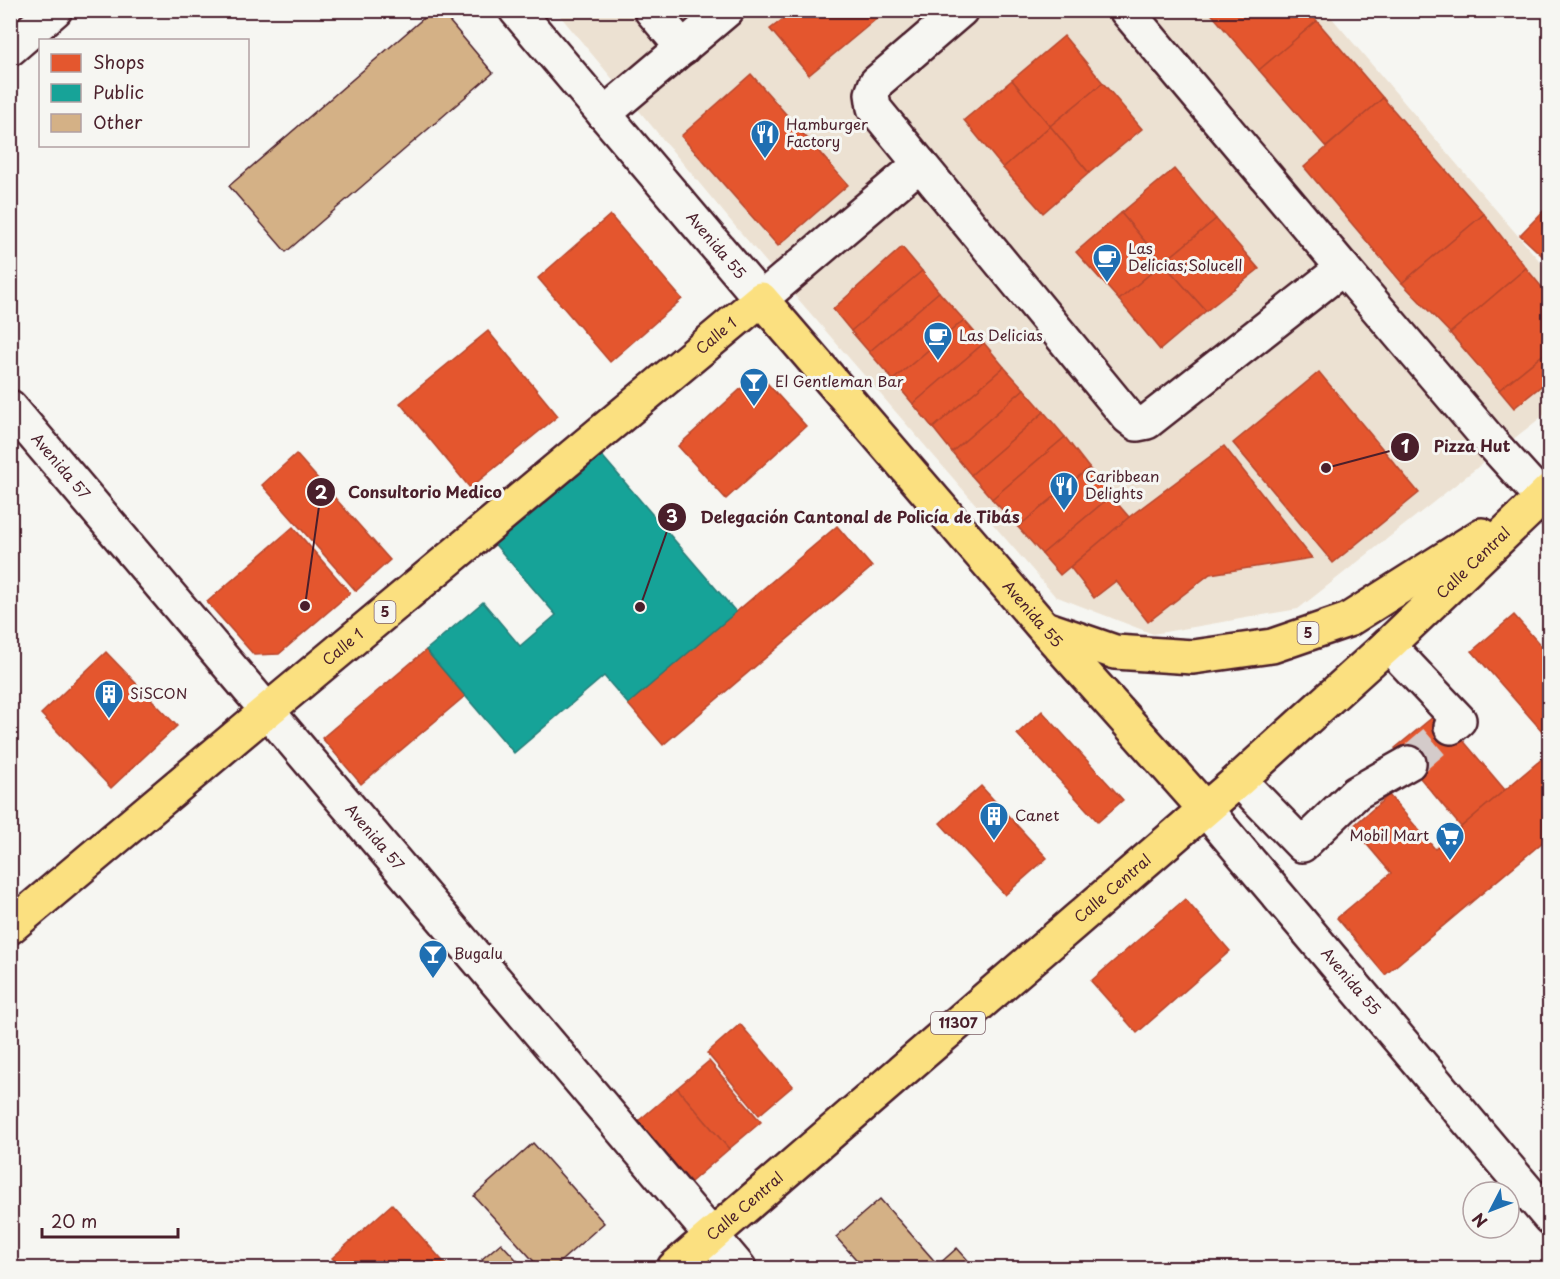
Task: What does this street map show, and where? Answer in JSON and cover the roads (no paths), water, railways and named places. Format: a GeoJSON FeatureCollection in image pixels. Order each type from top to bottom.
{"type":"FeatureCollection","features":[{"type":"Feature","properties":{"kind":"main road","name":"Avenida 55"},"geometry":{"type":"LineString","coordinates":[[762,299],[1044,627],[1205,809]]}},
{"type":"Feature","properties":{"kind":"main road","name":"Calle 1"},"geometry":{"type":"LineString","coordinates":[[10,927],[762,299]]}},
{"type":"Feature","properties":{"kind":"main road","name":"Calle Central"},"geometry":{"type":"LineString","coordinates":[[1044,627],[1115,652],[1194,657],[1272,646],[1348,620],[1546,493]]}},
{"type":"Feature","properties":{"kind":"main road","name":"Calle Central"},"geometry":{"type":"LineString","coordinates":[[674,1269],[1239,780],[1388,645],[1546,493]]}},
{"type":"Feature","properties":{"kind":"street"},"geometry":{"type":"LineString","coordinates":[[10,49],[55,10]]}},
{"type":"Feature","properties":{"kind":"street","name":"Avenida 55"},"geometry":{"type":"LineString","coordinates":[[516,10],[762,299]]}},
{"type":"Feature","properties":{"kind":"street"},"geometry":{"type":"LineString","coordinates":[[651,10],[683,48]]}},
{"type":"Feature","properties":{"kind":"street"},"geometry":{"type":"LineString","coordinates":[[604,114],[727,10]]}},
{"type":"Feature","properties":{"kind":"street"},"geometry":{"type":"LineString","coordinates":[[961,10],[876,84],[872,94],[874,108],[1128,417],[1137,424],[1147,422],[1343,268]]}},
{"type":"Feature","properties":{"kind":"street"},"geometry":{"type":"LineString","coordinates":[[1126,10],[1491,442],[1546,493]]}},
{"type":"Feature","properties":{"kind":"street"},"geometry":{"type":"LineString","coordinates":[[762,299],[920,164]]}},
{"type":"Feature","properties":{"kind":"street","name":"Avenida 57"},"geometry":{"type":"LineString","coordinates":[[10,407],[739,1269]]}},
{"type":"Feature","properties":{"kind":"street"},"geometry":{"type":"LineString","coordinates":[[1388,645],[1459,720],[1451,727]]}},
{"type":"Feature","properties":{"kind":"street"},"geometry":{"type":"LineString","coordinates":[[1239,780],[1302,845],[1356,793],[1409,763]]}},
{"type":"Feature","properties":{"kind":"street","name":"Avenida 55"},"geometry":{"type":"LineString","coordinates":[[1205,809],[1550,1218]]}},
{"type":"Feature","properties":{"kind":"tunnel"},"geometry":{"type":"LineString","coordinates":[[1409,763],[1451,727]]}},
{"type":"Feature","properties":{"kind":"place","name":"Hamburger Factory"},"geometry":{"type":"Point","coordinates":[765,160]}},
{"type":"Feature","properties":{"kind":"place","name":"Las Delicias;Solucell"},"geometry":{"type":"Point","coordinates":[1107,284]}},
{"type":"Feature","properties":{"kind":"place","name":"Las Delicias"},"geometry":{"type":"Point","coordinates":[938,362]}},
{"type":"Feature","properties":{"kind":"place","name":"El Gentleman Bar"},"geometry":{"type":"Point","coordinates":[754,408]}},
{"type":"Feature","properties":{"kind":"place","name":"Pizza Hut"},"geometry":{"type":"Point","coordinates":[1326,468]}},
{"type":"Feature","properties":{"kind":"place","name":"Caribbean Delights"},"geometry":{"type":"Point","coordinates":[1064,512]}},
{"type":"Feature","properties":{"kind":"place","name":"Consultorio Medico"},"geometry":{"type":"Point","coordinates":[305,606]}},
{"type":"Feature","properties":{"kind":"place","name":"Delegación Cantonal de Policía de Tibás"},"geometry":{"type":"Point","coordinates":[640,607]}},
{"type":"Feature","properties":{"kind":"place","name":"SiSCON"},"geometry":{"type":"Point","coordinates":[109,720]}},
{"type":"Feature","properties":{"kind":"place","name":"Canet"},"geometry":{"type":"Point","coordinates":[994,842]}},
{"type":"Feature","properties":{"kind":"place","name":"Mobil Mart"},"geometry":{"type":"Point","coordinates":[1450,862]}},
{"type":"Feature","properties":{"kind":"place","name":"Bugalu"},"geometry":{"type":"Point","coordinates":[433,980]}}]}
